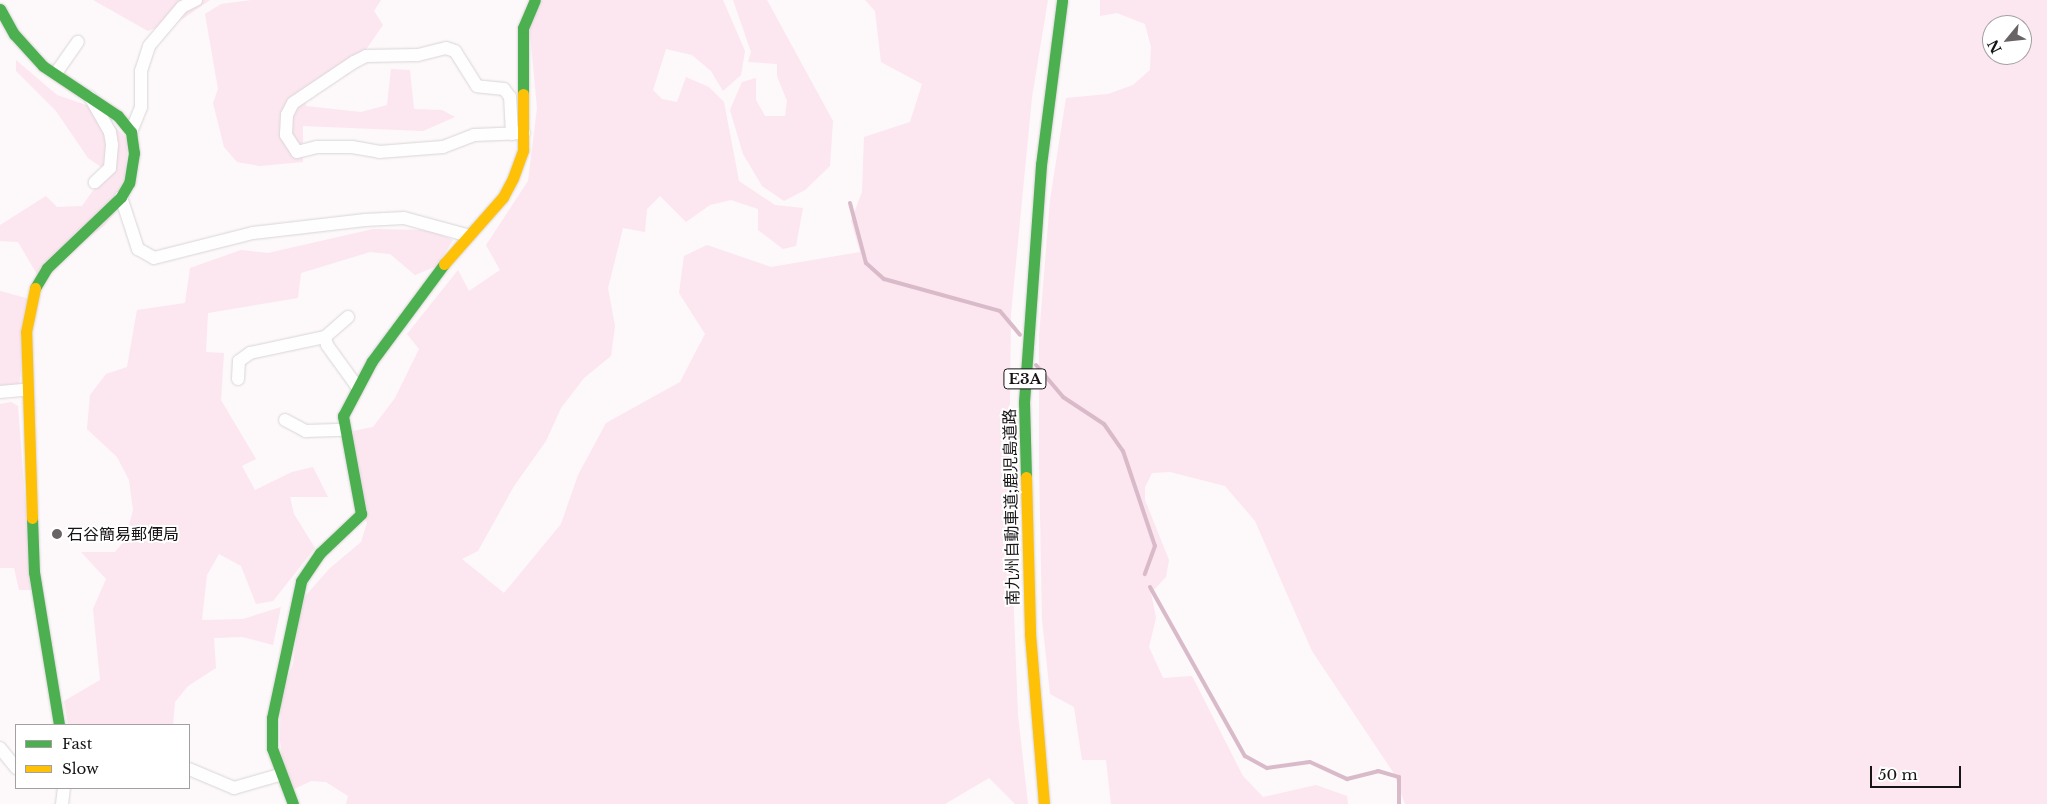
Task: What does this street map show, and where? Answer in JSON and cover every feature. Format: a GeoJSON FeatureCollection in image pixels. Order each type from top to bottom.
{"type":"FeatureCollection","features":[{"type":"Feature","properties":{"kind":"main road"},"geometry":{"type":"LineString","coordinates":[[293,804],[279,775],[272,748],[272,718],[302,582],[320,553],[351,528],[361,514],[357,480],[344,430],[343,416],[356,385],[466,236],[503,197],[523,150],[518,134],[523,28],[535,0]]}},
{"type":"Feature","properties":{"kind":"main road","name":"南九州自動車道;鹿児島道路"},"geometry":{"type":"LineString","coordinates":[[1044,804],[1036,716],[1025,515],[1024,402],[1031,272],[1062,0]]}},
{"type":"Feature","properties":{"kind":"main road"},"geometry":{"type":"LineString","coordinates":[[0,9],[23,46],[56,74],[118,116],[131,132],[132,170],[121,197],[62,250],[32,294],[26,332],[25,390],[34,572],[59,724]]}},
{"type":"Feature","properties":{"kind":"street"},"geometry":{"type":"LineString","coordinates":[[131,132],[141,107],[141,71],[149,46],[182,7],[196,0]]}},
{"type":"Feature","properties":{"kind":"street"},"geometry":{"type":"LineString","coordinates":[[56,74],[78,42]]}},
{"type":"Feature","properties":{"kind":"street"},"geometry":{"type":"LineString","coordinates":[[446,48],[455,52],[464,70],[477,86],[504,89],[510,96],[518,134],[474,135],[443,146],[380,152],[352,146],[317,147],[297,152],[286,135],[287,114],[293,103],[354,62],[366,56],[417,55],[446,48]]}},
{"type":"Feature","properties":{"kind":"street"},"geometry":{"type":"LineString","coordinates":[[90,96],[110,132],[112,145],[110,168],[95,182]]}},
{"type":"Feature","properties":{"kind":"street"},"geometry":{"type":"LineString","coordinates":[[121,197],[138,249],[154,258],[253,233],[365,220],[404,218],[466,236]]}},
{"type":"Feature","properties":{"kind":"street"},"geometry":{"type":"LineString","coordinates":[[238,380],[239,361],[250,352],[325,336],[348,317]]}},
{"type":"Feature","properties":{"kind":"street"},"geometry":{"type":"LineString","coordinates":[[325,336],[326,345],[356,385]]}},
{"type":"Feature","properties":{"kind":"street"},"geometry":{"type":"LineString","coordinates":[[0,392],[25,390]]}},
{"type":"Feature","properties":{"kind":"street"},"geometry":{"type":"LineString","coordinates":[[285,420],[306,431],[344,430]]}},
{"type":"Feature","properties":{"kind":"street"},"geometry":{"type":"LineString","coordinates":[[0,748],[15,767]]}},
{"type":"Feature","properties":{"kind":"street"},"geometry":{"type":"LineString","coordinates":[[190,769],[234,788],[279,775]]}},
{"type":"Feature","properties":{"kind":"street"},"geometry":{"type":"LineString","coordinates":[[62,804],[64,789]]}},
{"type":"Feature","properties":{"kind":"shaded area"},"geometry":{"type":"Polygon","coordinates":[[[93,0],[210,0],[184,18],[148,31],[93,0]]]}},
{"type":"Feature","properties":{"kind":"shaded area"},"geometry":{"type":"Polygon","coordinates":[[[251,0],[381,0],[374,11],[383,25],[349,74],[305,95],[306,106],[361,112],[387,105],[391,69],[410,70],[414,109],[442,110],[455,117],[423,131],[303,126],[303,162],[260,166],[237,162],[224,147],[213,103],[218,89],[205,14],[221,4],[251,0]]]}},
{"type":"Feature","properties":{"kind":"shaded area"},"geometry":{"type":"Polygon","coordinates":[[[540,0],[723,0],[745,51],[741,75],[723,91],[711,71],[692,55],[666,49],[653,90],[662,99],[677,102],[686,77],[709,87],[724,102],[739,181],[775,205],[803,208],[796,246],[783,249],[758,230],[758,209],[731,200],[710,205],[686,222],[660,196],[647,209],[645,232],[623,228],[608,288],[615,326],[611,356],[584,378],[561,408],[546,441],[514,486],[478,551],[462,559],[504,593],[561,524],[578,475],[606,423],[680,382],[705,334],[679,293],[684,256],[707,245],[771,267],[860,252],[851,221],[862,192],[864,137],[910,122],[922,84],[881,62],[875,11],[865,0],[1048,0],[1032,97],[1011,314],[1009,488],[1018,715],[1028,804],[1015,804],[989,778],[945,804],[346,804],[348,796],[326,782],[311,781],[290,791],[284,775],[280,740],[281,695],[293,664],[301,601],[329,569],[361,542],[367,523],[351,478],[353,431],[373,427],[395,398],[419,349],[407,334],[458,270],[469,291],[500,270],[486,245],[528,181],[537,108],[529,23],[540,0]]]}},
{"type":"Feature","properties":{"kind":"shaded area"},"geometry":{"type":"Polygon","coordinates":[[[733,0],[767,0],[833,121],[830,166],[805,190],[784,201],[762,186],[743,154],[730,110],[742,82],[756,78],[756,100],[765,116],[785,116],[787,101],[777,76],[777,64],[748,62],[751,52],[733,0]]]}},
{"type":"Feature","properties":{"kind":"shaded area"},"geometry":{"type":"Polygon","coordinates":[[[1100,0],[2047,0],[2047,804],[1405,804],[1393,772],[1312,651],[1255,521],[1225,486],[1170,472],[1152,473],[1145,487],[1145,500],[1169,560],[1166,577],[1151,593],[1156,618],[1149,647],[1163,678],[1192,676],[1243,776],[1263,797],[1316,785],[1347,796],[1348,804],[1111,804],[1106,760],[1082,760],[1074,707],[1050,694],[1042,619],[1039,336],[1050,200],[1066,98],[1108,94],[1133,85],[1150,70],[1151,47],[1145,24],[1117,13],[1100,16],[1100,0]]]}},
{"type":"Feature","properties":{"kind":"shaded area"},"geometry":{"type":"Polygon","coordinates":[[[16,60],[57,95],[98,109],[128,140],[124,202],[104,226],[38,276],[18,242],[0,241],[0,225],[46,196],[57,207],[82,206],[107,171],[88,158],[56,111],[16,71],[16,60]]]}},
{"type":"Feature","properties":{"kind":"shaded area"},"geometry":{"type":"Polygon","coordinates":[[[373,229],[429,230],[453,240],[437,266],[415,275],[390,254],[370,252],[301,273],[298,298],[208,313],[206,352],[224,353],[221,400],[256,459],[242,466],[255,490],[292,472],[313,467],[328,497],[290,497],[294,514],[315,548],[273,601],[256,604],[241,566],[219,554],[207,575],[202,620],[243,619],[281,607],[273,645],[242,637],[214,638],[216,668],[188,686],[175,702],[173,724],[68,724],[64,701],[100,680],[93,609],[106,579],[81,552],[115,552],[125,540],[133,510],[129,480],[117,457],[87,429],[90,395],[106,374],[127,367],[137,310],[185,303],[190,268],[241,250],[268,253],[373,229]]]}},
{"type":"Feature","properties":{"kind":"shaded area"},"geometry":{"type":"Polygon","coordinates":[[[0,291],[30,299],[19,386],[0,389],[0,291]]]}},
{"type":"Feature","properties":{"kind":"shaded area"},"geometry":{"type":"Polygon","coordinates":[[[11,402],[18,406],[32,590],[19,590],[14,568],[0,568],[0,404],[11,402]]]}},
{"type":"Feature","properties":{"kind":"waterway"},"geometry":{"type":"LineString","coordinates":[[850,203],[866,263],[884,279],[1000,311],[1020,335]]}},
{"type":"Feature","properties":{"kind":"waterway"},"geometry":{"type":"LineString","coordinates":[[1036,365],[1063,397],[1104,424],[1123,451],[1155,546],[1145,574]]}},
{"type":"Feature","properties":{"kind":"waterway"},"geometry":{"type":"LineString","coordinates":[[1150,587],[1245,756],[1267,768],[1310,762],[1347,779],[1378,771],[1399,777],[1399,804]]}},
{"type":"Feature","properties":{"kind":"traffic: fast"},"geometry":{"type":"LineString","coordinates":[[523,94],[523,28],[535,0]]}},
{"type":"Feature","properties":{"kind":"traffic: fast"},"geometry":{"type":"LineString","coordinates":[[1026,477],[1024,402],[1041,165],[1062,0]]}},
{"type":"Feature","properties":{"kind":"traffic: fast"},"geometry":{"type":"LineString","coordinates":[[0,9],[14,34],[43,66],[118,116],[131,132],[134,153],[129,183],[121,197],[47,268],[35,288]]}},
{"type":"Feature","properties":{"kind":"traffic: fast"},"geometry":{"type":"LineString","coordinates":[[293,804],[272,748],[272,718],[301,581],[320,553],[361,514],[343,416],[372,361],[444,264]]}},
{"type":"Feature","properties":{"kind":"traffic: fast"},"geometry":{"type":"LineString","coordinates":[[32,518],[34,572],[59,724]]}},
{"type":"Feature","properties":{"kind":"traffic: slow"},"geometry":{"type":"LineString","coordinates":[[444,264],[503,197],[513,178],[523,150],[523,94]]}},
{"type":"Feature","properties":{"kind":"traffic: slow"},"geometry":{"type":"LineString","coordinates":[[32,518],[26,332],[35,288]]}},
{"type":"Feature","properties":{"kind":"traffic: slow"},"geometry":{"type":"LineString","coordinates":[[1026,477],[1030,634],[1044,804]]}},
{"type":"Feature","properties":{"kind":"place","name":"石谷簡易郵便局"},"geometry":{"type":"Point","coordinates":[57,534]}}]}
